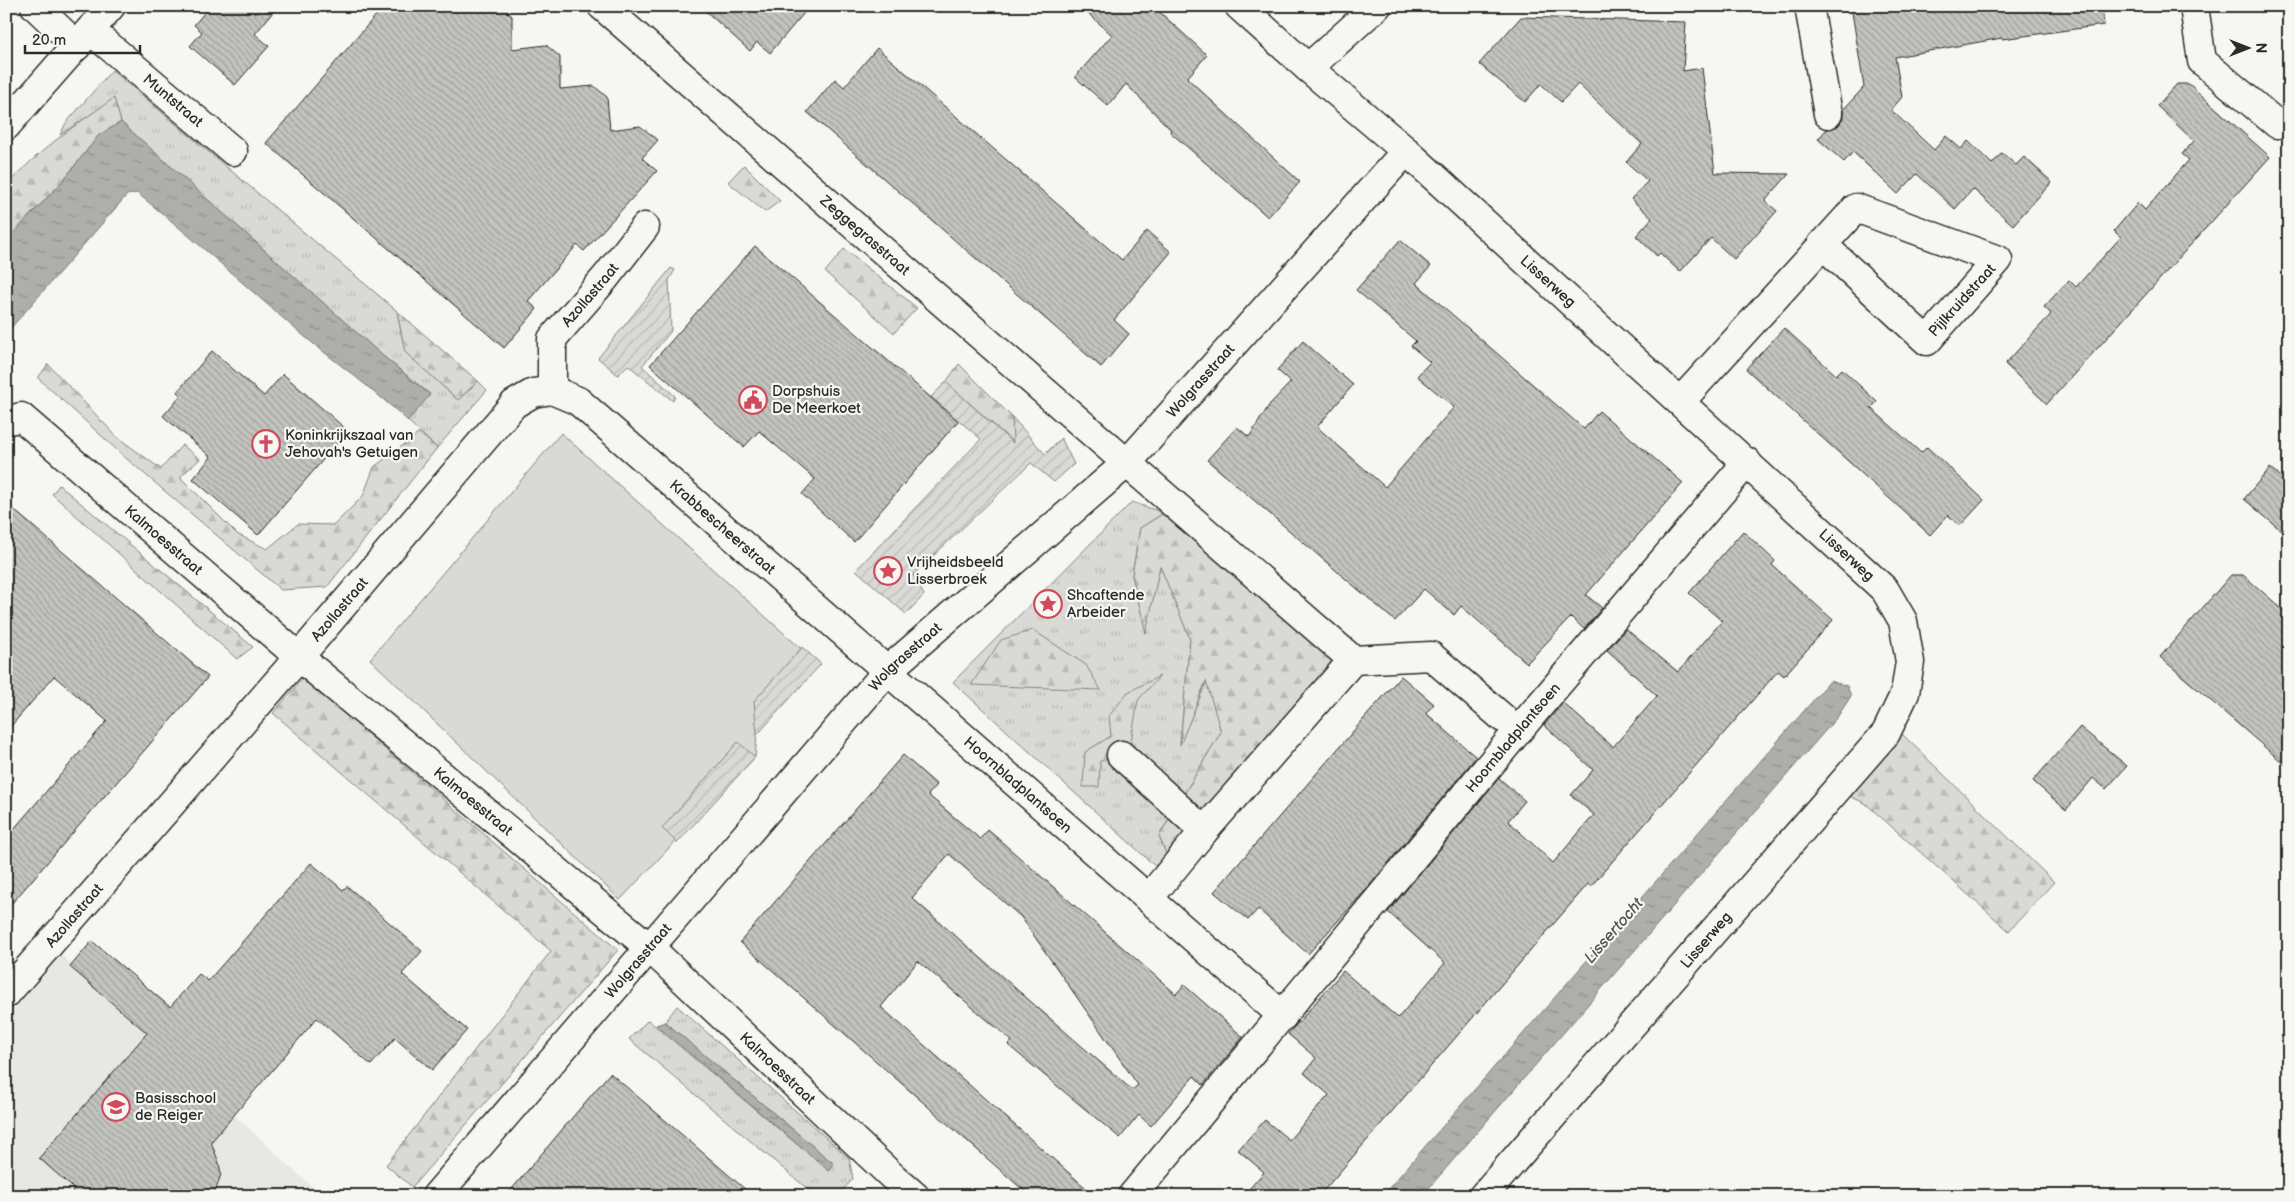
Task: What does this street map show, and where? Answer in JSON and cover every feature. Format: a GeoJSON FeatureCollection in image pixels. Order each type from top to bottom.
{"type":"FeatureCollection","features":[{"type":"Feature","properties":{"kind":"street","name":"Muntstraat"},"geometry":{"type":"LineString","coordinates":[[35,6],[84,38],[233,151]]}},
{"type":"Feature","properties":{"kind":"street"},"geometry":{"type":"LineString","coordinates":[[6,126],[111,6]]}},
{"type":"Feature","properties":{"kind":"street","name":"Zeggegrasstraat"},"geometry":{"type":"LineString","coordinates":[[602,6],[1128,462]]}},
{"type":"Feature","properties":{"kind":"street","name":"Lisserweg"},"geometry":{"type":"LineString","coordinates":[[1239,6],[1308,68],[1406,151],[1747,462],[1885,590],[1903,621],[1910,662],[1905,693],[1886,733],[1483,1196]]}},
{"type":"Feature","properties":{"kind":"street"},"geometry":{"type":"LineString","coordinates":[[1308,68],[1377,6]]}},
{"type":"Feature","properties":{"kind":"street"},"geometry":{"type":"LineString","coordinates":[[1809,6],[1828,114]]}},
{"type":"Feature","properties":{"kind":"street"},"geometry":{"type":"LineString","coordinates":[[2194,6],[2202,61],[2278,124]]}},
{"type":"Feature","properties":{"kind":"street","name":"Wolgrasstraat"},"geometry":{"type":"LineString","coordinates":[[436,1196],[888,670],[1128,462],[1406,151]]}},
{"type":"Feature","properties":{"kind":"street","name":"Pijlkruidstraat"},"geometry":{"type":"LineString","coordinates":[[1680,402],[1822,244],[1856,208],[1998,260],[1927,341],[1822,244]]}},
{"type":"Feature","properties":{"kind":"street","name":"Azollastraat"},"geometry":{"type":"LineString","coordinates":[[6,994],[299,657],[514,404],[533,393],[552,390],[552,339],[606,277],[645,227]]}},
{"type":"Feature","properties":{"kind":"street","name":"Krabbescheerstraat"},"geometry":{"type":"LineString","coordinates":[[552,390],[578,401],[888,670]]}},
{"type":"Feature","properties":{"kind":"street","name":"Kalmoesstraat"},"geometry":{"type":"LineString","coordinates":[[13,419],[650,948],[885,1186],[915,1196]]}},
{"type":"Feature","properties":{"kind":"street"},"geometry":{"type":"LineString","coordinates":[[1128,462],[1353,660],[1204,831],[1149,898]]}},
{"type":"Feature","properties":{"kind":"street","name":"Hoornbladplantsoen"},"geometry":{"type":"LineString","coordinates":[[1132,1196],[1524,724],[1747,462]]}},
{"type":"Feature","properties":{"kind":"street","name":"Hoornbladplantsoen"},"geometry":{"type":"LineString","coordinates":[[1353,660],[1431,656],[1503,718]]}},
{"type":"Feature","properties":{"kind":"street","name":"Hoornbladplantsoen"},"geometry":{"type":"LineString","coordinates":[[888,670],[1283,1016]]}},
{"type":"Feature","properties":{"kind":"street"},"geometry":{"type":"LineString","coordinates":[[1121,755],[1204,831]]}},
{"type":"Feature","properties":{"kind":"shaded area","name":"Basisschool de Reiger"},"geometry":{"type":"Polygon","coordinates":[[[61,955],[322,1196],[6,1196],[6,1018],[61,955]]]}},
{"type":"Feature","properties":{"kind":"green space"},"geometry":{"type":"Polygon","coordinates":[[[112,70],[397,311],[405,352],[458,400],[478,381],[487,390],[437,448],[408,421],[430,394],[383,356],[121,122],[114,99],[60,135],[66,123],[112,70]]]}},
{"type":"Feature","properties":{"kind":"green space"},"geometry":{"type":"Polygon","coordinates":[[[114,98],[121,122],[99,135],[61,183],[6,240],[6,186],[18,173],[71,128],[114,98]]]}},
{"type":"Feature","properties":{"kind":"green space"},"geometry":{"type":"Polygon","coordinates":[[[744,165],[780,201],[765,212],[728,182],[744,165]]]}},
{"type":"Feature","properties":{"kind":"green space"},"geometry":{"type":"Polygon","coordinates":[[[844,249],[917,308],[894,333],[825,272],[844,249]]]}},
{"type":"Feature","properties":{"kind":"green space"},"geometry":{"type":"Polygon","coordinates":[[[671,268],[675,270],[669,280],[671,331],[642,366],[675,396],[673,401],[628,365],[618,375],[598,358],[671,268]]]}},
{"type":"Feature","properties":{"kind":"green space"},"geometry":{"type":"Polygon","coordinates":[[[397,311],[478,381],[458,400],[405,352],[397,311]]]}},
{"type":"Feature","properties":{"kind":"green space"},"geometry":{"type":"Polygon","coordinates":[[[48,364],[117,437],[161,469],[182,445],[200,459],[180,477],[237,534],[267,549],[298,524],[334,525],[363,496],[374,467],[419,433],[437,448],[327,587],[281,590],[127,459],[38,378],[48,364]]]}},
{"type":"Feature","properties":{"kind":"green space"},"geometry":{"type":"Polygon","coordinates":[[[959,364],[1012,417],[1014,443],[946,382],[959,364]]]}},
{"type":"Feature","properties":{"kind":"green space"},"geometry":{"type":"Polygon","coordinates":[[[946,382],[1013,443],[1012,417],[1045,454],[1061,438],[1074,464],[1054,482],[1031,463],[913,575],[924,595],[906,614],[856,570],[981,439],[931,397],[946,382]]]}},
{"type":"Feature","properties":{"kind":"green space"},"geometry":{"type":"Polygon","coordinates":[[[561,433],[817,663],[757,735],[755,757],[620,900],[370,659],[561,433]]]}},
{"type":"Feature","properties":{"kind":"green space"},"geometry":{"type":"Polygon","coordinates":[[[59,485],[253,647],[237,659],[52,494],[59,485]]]}},
{"type":"Feature","properties":{"kind":"green space"},"geometry":{"type":"Polygon","coordinates":[[[1132,502],[1164,513],[1140,528],[1132,575],[1146,632],[1160,565],[1190,639],[1180,743],[1207,681],[1221,732],[1159,836],[1167,856],[1155,866],[953,682],[1132,502]]]}},
{"type":"Feature","properties":{"kind":"green space"},"geometry":{"type":"Polygon","coordinates":[[[1164,513],[1333,661],[1167,856],[1159,836],[1221,732],[1206,681],[1180,745],[1190,639],[1160,566],[1146,633],[1132,575],[1140,528],[1164,513]]]}},
{"type":"Feature","properties":{"kind":"green space"},"geometry":{"type":"Polygon","coordinates":[[[1033,630],[1086,665],[1101,690],[971,685],[1001,640],[1033,630]]]}},
{"type":"Feature","properties":{"kind":"green space"},"geometry":{"type":"Polygon","coordinates":[[[802,647],[821,664],[757,735],[754,701],[802,647]]]}},
{"type":"Feature","properties":{"kind":"green space"},"geometry":{"type":"Polygon","coordinates":[[[1160,676],[1138,700],[1129,754],[1100,761],[1099,787],[1083,787],[1085,752],[1111,736],[1109,716],[1128,692],[1160,676]]]}},
{"type":"Feature","properties":{"kind":"green space"},"geometry":{"type":"Polygon","coordinates":[[[303,678],[618,950],[412,1187],[386,1165],[551,951],[273,713],[303,678]]]}},
{"type":"Feature","properties":{"kind":"green space"},"geometry":{"type":"Polygon","coordinates":[[[1900,732],[2054,882],[2009,931],[1865,803],[1849,796],[1900,732]]]}},
{"type":"Feature","properties":{"kind":"green space"},"geometry":{"type":"Polygon","coordinates":[[[738,742],[755,757],[677,843],[662,828],[738,742]]]}},
{"type":"Feature","properties":{"kind":"green space"},"geometry":{"type":"Polygon","coordinates":[[[677,1006],[849,1158],[853,1179],[837,1196],[816,1196],[629,1039],[648,1020],[829,1171],[834,1164],[665,1022],[677,1006]]]}},
{"type":"Feature","properties":{"kind":"water"},"geometry":{"type":"Polygon","coordinates":[[[121,122],[383,356],[430,395],[408,421],[380,396],[293,327],[137,193],[127,195],[10,329],[6,343],[6,242],[61,183],[99,135],[121,122]]]}},
{"type":"Feature","properties":{"kind":"water"},"geometry":{"type":"Polygon","coordinates":[[[1830,681],[1847,686],[1851,696],[1838,716],[1422,1196],[1382,1196],[1830,681]]]}},
{"type":"Feature","properties":{"kind":"water"},"geometry":{"type":"Polygon","coordinates":[[[665,1022],[834,1164],[829,1171],[656,1025],[665,1022]]]}},
{"type":"Feature","properties":{"kind":"building"},"geometry":{"type":"Polygon","coordinates":[[[210,6],[278,6],[255,34],[269,46],[235,85],[190,46],[202,32],[194,25],[210,6]]]}},
{"type":"Feature","properties":{"kind":"building"},"geometry":{"type":"Polygon","coordinates":[[[384,6],[501,6],[512,16],[512,49],[546,45],[560,57],[560,89],[594,86],[607,97],[610,130],[640,126],[658,140],[642,158],[657,171],[584,251],[577,245],[528,301],[537,309],[504,348],[266,143],[384,6]]]}},
{"type":"Feature","properties":{"kind":"building"},"geometry":{"type":"Polygon","coordinates":[[[700,6],[810,6],[770,53],[757,42],[750,51],[700,6]]]}},
{"type":"Feature","properties":{"kind":"building"},"geometry":{"type":"Polygon","coordinates":[[[1080,6],[1153,6],[1207,55],[1187,78],[1300,182],[1268,217],[1170,132],[1171,130],[1126,84],[1108,106],[1075,77],[1112,35],[1080,6]]]}},
{"type":"Feature","properties":{"kind":"building"},"geometry":{"type":"Polygon","coordinates":[[[1851,6],[1964,6],[1964,12],[2001,6],[2102,6],[2104,25],[2002,38],[1895,57],[1902,97],[1891,110],[1934,150],[1946,136],[1961,149],[1968,141],[1992,164],[2002,153],[2016,165],[2024,157],[2052,182],[2013,225],[1973,189],[1955,209],[1917,174],[1898,194],[1853,152],[1844,162],[1818,139],[1827,129],[1838,126],[1843,119],[1843,110],[1864,87],[1851,6]]]}},
{"type":"Feature","properties":{"kind":"building"},"geometry":{"type":"Polygon","coordinates":[[[1521,17],[1686,22],[1683,71],[1702,68],[1715,173],[1789,174],[1765,201],[1777,211],[1734,259],[1711,238],[1680,272],[1660,253],[1657,256],[1636,236],[1652,218],[1631,199],[1648,181],[1626,162],[1642,144],[1578,84],[1561,102],[1541,84],[1525,102],[1479,64],[1521,17]]]}},
{"type":"Feature","properties":{"kind":"building"},"geometry":{"type":"Polygon","coordinates":[[[877,48],[1122,260],[1147,231],[1171,252],[1114,320],[1129,334],[1101,367],[807,112],[835,79],[844,87],[877,48]]]}},
{"type":"Feature","properties":{"kind":"building"},"geometry":{"type":"Polygon","coordinates":[[[2177,84],[2189,84],[2270,157],[2047,404],[2005,364],[2051,314],[2044,307],[2069,280],[2076,287],[2121,237],[2114,231],[2138,203],[2145,210],[2189,160],[2182,154],[2194,141],[2157,106],[2177,84]]]}},
{"type":"Feature","properties":{"kind":"building"},"geometry":{"type":"Polygon","coordinates":[[[1400,240],[1431,266],[1416,283],[1584,429],[1599,411],[1683,483],[1586,595],[1602,608],[1584,629],[1571,617],[1527,663],[1461,606],[1454,615],[1424,589],[1395,621],[1207,460],[1237,427],[1249,437],[1270,404],[1291,382],[1277,370],[1303,341],[1353,385],[1317,427],[1385,487],[1454,407],[1417,376],[1430,362],[1411,346],[1416,341],[1356,290],[1400,240]]]}},
{"type":"Feature","properties":{"kind":"building"},"geometry":{"type":"Polygon","coordinates":[[[755,246],[958,421],[854,542],[802,494],[815,479],[759,431],[744,447],[650,365],[755,246]]]}},
{"type":"Feature","properties":{"kind":"building"},"geometry":{"type":"Polygon","coordinates":[[[1784,328],[1836,375],[1842,369],[1877,402],[1871,408],[1921,453],[1927,447],[1984,500],[1960,526],[1948,515],[1930,535],[1746,369],[1784,328]]]}},
{"type":"Feature","properties":{"kind":"building","name":"Koninkrijkszaal van Jehovah's Getuigen"},"geometry":{"type":"Polygon","coordinates":[[[212,351],[264,396],[283,374],[348,431],[258,535],[193,479],[211,457],[163,416],[181,395],[177,392],[212,351]]]}},
{"type":"Feature","properties":{"kind":"building"},"geometry":{"type":"Polygon","coordinates":[[[2270,468],[2289,483],[2289,537],[2244,499],[2270,468]]]}},
{"type":"Feature","properties":{"kind":"building"},"geometry":{"type":"Polygon","coordinates":[[[6,503],[208,677],[6,910],[6,838],[107,721],[54,676],[6,732],[6,503]]]}},
{"type":"Feature","properties":{"kind":"building"},"geometry":{"type":"Polygon","coordinates":[[[1743,531],[1775,561],[1772,565],[1833,620],[1784,676],[1778,671],[1591,886],[1588,884],[1319,1196],[1243,1196],[1264,1172],[1238,1150],[1265,1120],[1289,1140],[1329,1095],[1304,1073],[1316,1058],[1288,1034],[1343,971],[1398,1018],[1445,963],[1388,912],[1499,778],[1525,801],[1508,821],[1553,863],[1594,815],[1571,795],[1593,770],[1544,725],[1563,703],[1613,747],[1657,696],[1607,650],[1626,629],[1678,672],[1722,621],[1689,593],[1743,531]]]}},
{"type":"Feature","properties":{"kind":"building"},"geometry":{"type":"Polygon","coordinates":[[[2231,575],[2243,575],[2289,615],[2289,768],[2160,657],[2231,575]]]}},
{"type":"Feature","properties":{"kind":"building"},"geometry":{"type":"Polygon","coordinates":[[[1401,676],[1434,704],[1426,713],[1476,757],[1365,891],[1308,954],[1258,909],[1248,920],[1214,892],[1401,676]]]}},
{"type":"Feature","properties":{"kind":"building"},"geometry":{"type":"Polygon","coordinates":[[[2080,727],[2127,766],[2106,789],[2093,778],[2066,810],[2033,781],[2080,727]]]}},
{"type":"Feature","properties":{"kind":"building"},"geometry":{"type":"Polygon","coordinates":[[[903,755],[937,785],[928,795],[980,839],[988,830],[1176,994],[1184,985],[1243,1037],[1203,1085],[1194,1076],[1151,1126],[1139,1115],[1120,1138],[1008,1045],[1012,1041],[918,961],[881,1007],[1095,1196],[1030,1196],[740,942],[903,755]],[[949,854],[912,898],[1132,1090],[1138,1085],[1021,917],[949,854]]]}},
{"type":"Feature","properties":{"kind":"building"},"geometry":{"type":"Polygon","coordinates":[[[311,863],[343,890],[347,886],[422,951],[402,974],[467,1030],[432,1070],[395,1038],[371,1065],[317,1018],[211,1142],[221,1174],[214,1196],[73,1196],[72,1187],[39,1158],[147,1033],[70,967],[92,941],[170,1007],[199,974],[208,981],[311,863]]]}},
{"type":"Feature","properties":{"kind":"building"},"geometry":{"type":"Polygon","coordinates":[[[610,1073],[666,1121],[753,1196],[506,1196],[610,1073]]]}},
{"type":"Feature","properties":{"kind":"place","name":"Dorpshuis De Meerkoet"},"geometry":{"type":"Point","coordinates":[753,400]}},
{"type":"Feature","properties":{"kind":"place","name":"Koninkrijkszaal van Jehovah's Getuigen"},"geometry":{"type":"Point","coordinates":[266,444]}},
{"type":"Feature","properties":{"kind":"place","name":"Vrijheidsbeeld Lisserbroek"},"geometry":{"type":"Point","coordinates":[888,571]}},
{"type":"Feature","properties":{"kind":"place","name":"Shcaftende Arbeider"},"geometry":{"type":"Point","coordinates":[1048,604]}},
{"type":"Feature","properties":{"kind":"place","name":"Basisschool de Reiger"},"geometry":{"type":"Point","coordinates":[116,1107]}},
{"type":"Feature","properties":{"kind":"water label","name":"Lissertocht"},"geometry":{"type":"Point","coordinates":[1613,930]}}]}
